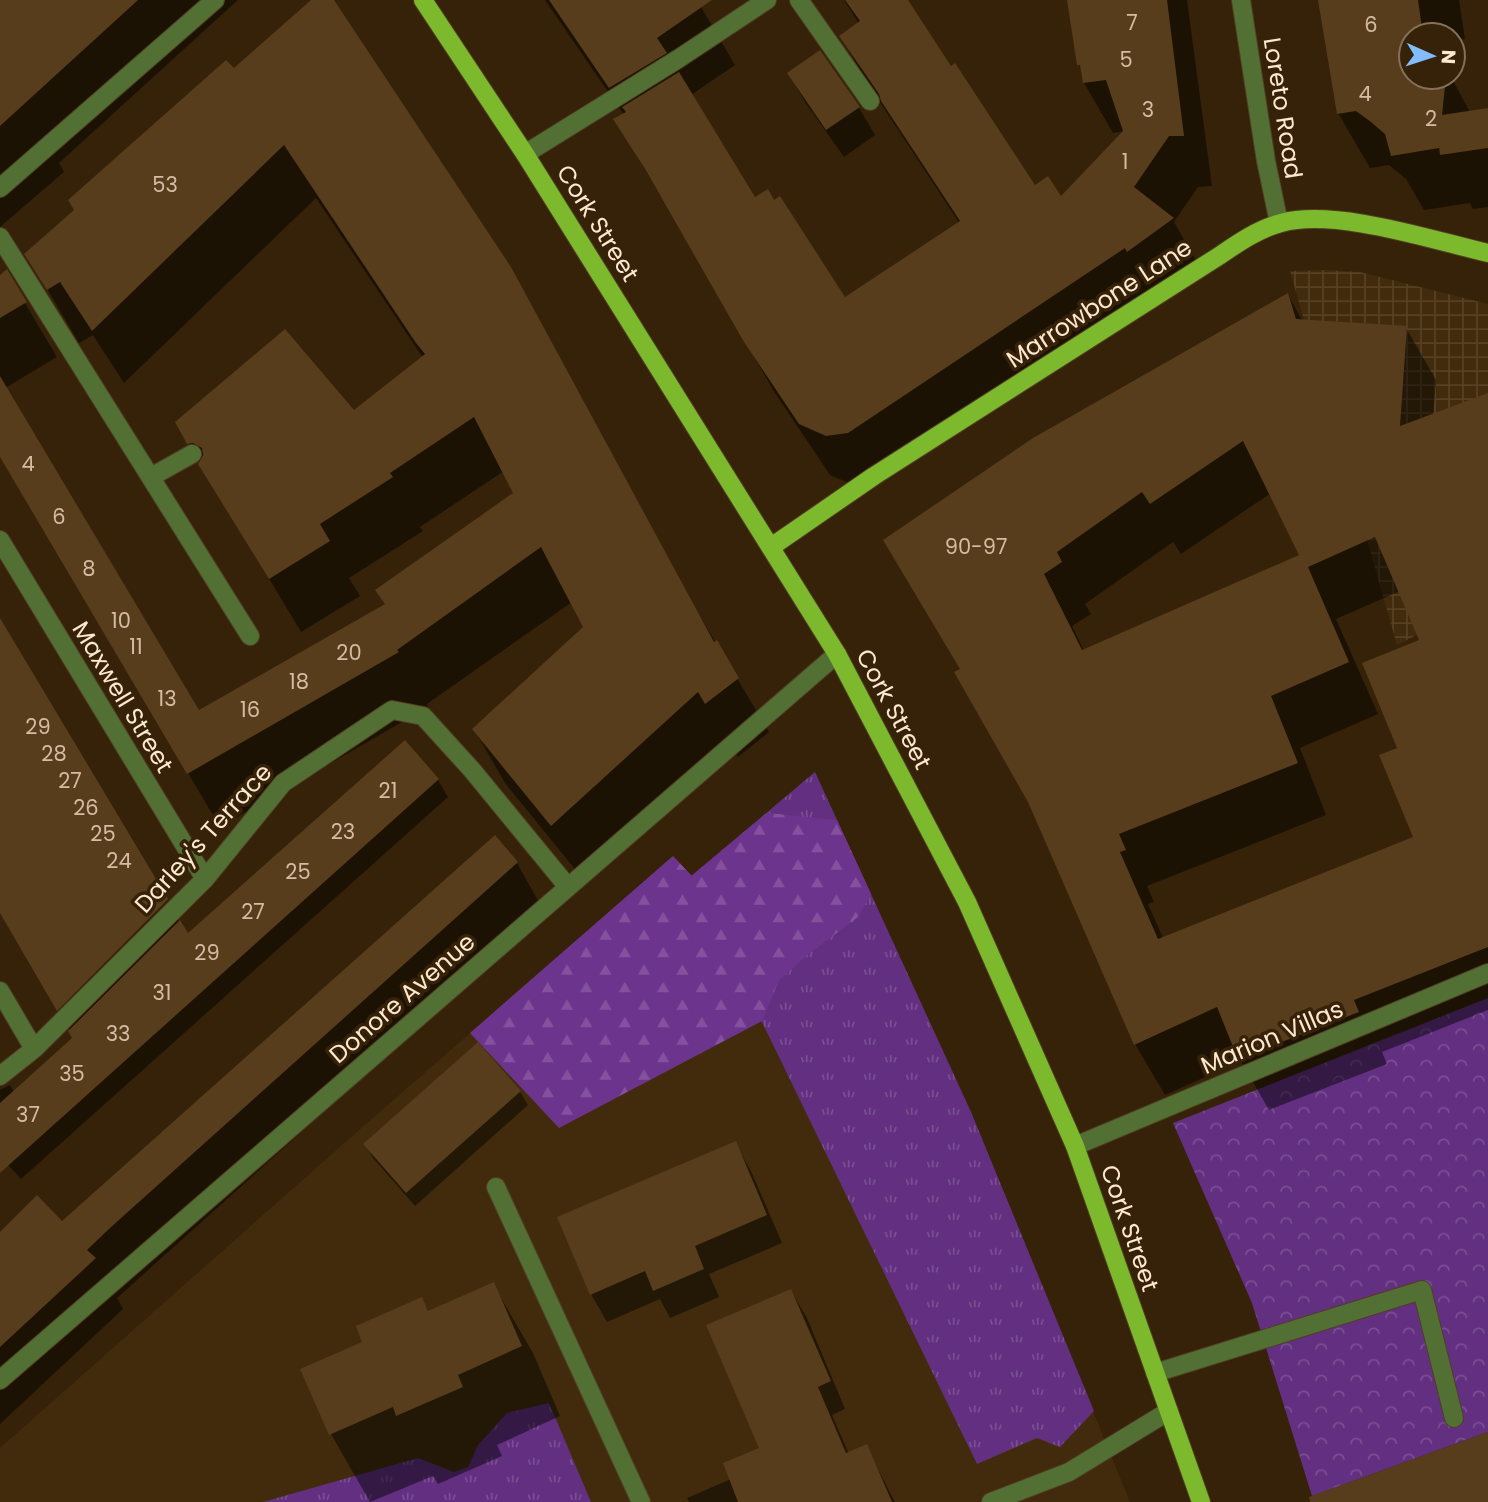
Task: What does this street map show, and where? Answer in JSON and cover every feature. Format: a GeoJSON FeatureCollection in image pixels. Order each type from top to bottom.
{"type":"FeatureCollection","features":[{"type":"Feature","properties":{"kind":"main road","name":"Cork Street"},"geometry":{"type":"LineString","coordinates":[[423,0],[525,154],[837,654],[967,902],[1075,1146],[1201,1502]]}},
{"type":"Feature","properties":{"kind":"main road","name":"Marrowbone Lane"},"geometry":{"type":"LineString","coordinates":[[772,547],[874,476],[1207,263],[1250,236],[1279,223],[1306,218],[1356,222],[1488,253]]}},
{"type":"Feature","properties":{"kind":"street"},"geometry":{"type":"LineString","coordinates":[[0,188],[215,0]]}},
{"type":"Feature","properties":{"kind":"street"},"geometry":{"type":"LineString","coordinates":[[525,154],[678,59],[766,0]]}},
{"type":"Feature","properties":{"kind":"street"},"geometry":{"type":"LineString","coordinates":[[799,0],[870,101]]}},
{"type":"Feature","properties":{"kind":"street","name":"Loreto Road"},"geometry":{"type":"LineString","coordinates":[[1241,0],[1266,161],[1279,223]]}},
{"type":"Feature","properties":{"kind":"street"},"geometry":{"type":"LineString","coordinates":[[0,237],[250,636]]}},
{"type":"Feature","properties":{"kind":"street"},"geometry":{"type":"LineString","coordinates":[[151,478],[192,454]]}},
{"type":"Feature","properties":{"kind":"street","name":"Maxwell Street"},"geometry":{"type":"LineString","coordinates":[[0,540],[205,879]]}},
{"type":"Feature","properties":{"kind":"street","name":"Donore Avenue"},"geometry":{"type":"LineString","coordinates":[[0,1380],[837,654]]}},
{"type":"Feature","properties":{"kind":"street","name":"Darley's Terrace"},"geometry":{"type":"LineString","coordinates":[[0,1076],[34,1049],[205,879],[283,782],[392,710],[423,716],[472,770],[568,887]]}},
{"type":"Feature","properties":{"kind":"street","name":"Marion Villas"},"geometry":{"type":"LineString","coordinates":[[1075,1146],[1488,974]]}},
{"type":"Feature","properties":{"kind":"street"},"geometry":{"type":"LineString","coordinates":[[0,991],[34,1049]]}},
{"type":"Feature","properties":{"kind":"street"},"geometry":{"type":"LineString","coordinates":[[496,1187],[641,1502]]}},
{"type":"Feature","properties":{"kind":"street"},"geometry":{"type":"LineString","coordinates":[[1155,1373],[1422,1290],[1454,1418]]}},
{"type":"Feature","properties":{"kind":"street"},"geometry":{"type":"LineString","coordinates":[[991,1502],[1069,1472],[1169,1411]]}},
{"type":"Feature","properties":{"kind":"shaded area"},"geometry":{"type":"Polygon","coordinates":[[[1290,271],[1360,272],[1488,304],[1488,793],[1427,630],[1397,645],[1290,271]]]}},
{"type":"Feature","properties":{"kind":"shaded area"},"geometry":{"type":"Polygon","coordinates":[[[815,772],[971,1112],[1130,1502],[0,1502],[0,1448],[673,856],[692,876],[815,772]]]}},
{"type":"Feature","properties":{"kind":"green space"},"geometry":{"type":"Polygon","coordinates":[[[815,772],[971,1112],[1094,1411],[1060,1447],[1037,1438],[977,1464],[691,876],[815,772]]]}},
{"type":"Feature","properties":{"kind":"green space"},"geometry":{"type":"Polygon","coordinates":[[[767,813],[837,820],[871,894],[858,917],[779,980],[762,1021],[559,1128],[470,1033],[673,856],[692,876],[767,813]]]}},
{"type":"Feature","properties":{"kind":"green space"},"geometry":{"type":"Polygon","coordinates":[[[1488,998],[1488,1432],[1312,1496],[1252,1303],[1173,1123],[1488,998]]]}},
{"type":"Feature","properties":{"kind":"green space"},"geometry":{"type":"Polygon","coordinates":[[[549,1403],[591,1502],[263,1502],[418,1458],[454,1472],[468,1467],[478,1445],[507,1413],[549,1403]]]}},
{"type":"Feature","properties":{"kind":"building"},"geometry":{"type":"Polygon","coordinates":[[[0,0],[138,0],[0,126],[0,0]]]}},
{"type":"Feature","properties":{"kind":"building"},"geometry":{"type":"Polygon","coordinates":[[[311,0],[334,0],[511,267],[714,642],[717,640],[739,678],[705,704],[698,692],[551,826],[472,729],[583,627],[541,547],[397,650],[399,652],[187,774],[0,457],[0,376],[199,710],[385,604],[375,590],[513,493],[474,417],[390,473],[393,477],[320,524],[330,541],[269,579],[198,464],[203,455],[202,448],[193,443],[187,444],[175,422],[285,329],[354,410],[425,354],[284,145],[92,331],[60,282],[47,290],[24,254],[74,210],[68,200],[226,60],[234,68],[311,0]]]}},
{"type":"Feature","properties":{"kind":"building"},"geometry":{"type":"Polygon","coordinates":[[[549,0],[712,0],[657,38],[667,53],[609,88],[549,0]]]}},
{"type":"Feature","properties":{"kind":"building"},"geometry":{"type":"Polygon","coordinates":[[[845,0],[908,0],[951,66],[955,63],[1035,185],[1048,176],[1061,196],[1123,131],[1106,80],[1083,83],[1080,65],[1077,65],[1067,0],[1167,0],[1184,136],[1169,136],[1134,187],[1174,218],[1127,252],[1125,248],[848,433],[826,436],[799,424],[744,342],[645,169],[613,119],[626,112],[622,107],[679,72],[755,197],[768,189],[774,200],[780,196],[845,297],[960,221],[839,36],[860,21],[845,0]]]}},
{"type":"Feature","properties":{"kind":"building"},"geometry":{"type":"Polygon","coordinates":[[[1318,0],[1418,0],[1421,21],[1397,21],[1397,91],[1445,91],[1442,115],[1488,108],[1488,148],[1440,155],[1439,146],[1391,156],[1385,134],[1371,122],[1356,111],[1337,114],[1318,0]]]}},
{"type":"Feature","properties":{"kind":"building"},"geometry":{"type":"Polygon","coordinates":[[[820,50],[860,107],[826,130],[787,73],[820,50]]]}},
{"type":"Feature","properties":{"kind":"building"},"geometry":{"type":"Polygon","coordinates":[[[7,269],[27,302],[0,318],[0,275],[7,269]]]}},
{"type":"Feature","properties":{"kind":"building"},"geometry":{"type":"Polygon","coordinates":[[[1288,293],[1296,319],[1407,326],[1400,426],[1488,393],[1488,947],[1354,1000],[1359,1012],[1238,1059],[1217,1007],[1134,1045],[1028,802],[954,672],[960,669],[883,540],[1033,438],[1288,293]],[[1243,441],[1150,504],[1142,492],[1057,552],[1062,562],[1044,574],[1082,650],[1299,555],[1243,441]],[[1375,537],[1308,567],[1349,662],[1271,696],[1298,763],[1119,834],[1126,850],[1120,852],[1158,939],[1413,837],[1379,755],[1397,748],[1362,663],[1419,640],[1375,537]]]}},
{"type":"Feature","properties":{"kind":"building"},"geometry":{"type":"Polygon","coordinates":[[[0,618],[168,899],[57,1011],[0,913],[0,618]]]}},
{"type":"Feature","properties":{"kind":"building"},"geometry":{"type":"Polygon","coordinates":[[[405,740],[439,779],[0,1173],[0,1103],[72,1038],[68,1031],[180,920],[188,933],[405,740]]]}},
{"type":"Feature","properties":{"kind":"building"},"geometry":{"type":"Polygon","coordinates":[[[495,835],[518,862],[110,1228],[87,1250],[96,1258],[0,1347],[0,1232],[37,1195],[62,1221],[495,835]]]}},
{"type":"Feature","properties":{"kind":"building"},"geometry":{"type":"Polygon","coordinates":[[[478,1042],[521,1091],[406,1193],[363,1144],[478,1042]]]}},
{"type":"Feature","properties":{"kind":"building"},"geometry":{"type":"Polygon","coordinates":[[[736,1141],[767,1215],[695,1246],[704,1269],[653,1291],[645,1271],[590,1295],[557,1217],[736,1141]]]}},
{"type":"Feature","properties":{"kind":"building"},"geometry":{"type":"Polygon","coordinates":[[[494,1282],[522,1346],[458,1375],[463,1387],[396,1416],[393,1407],[329,1435],[300,1369],[362,1342],[356,1326],[422,1297],[428,1311],[494,1282]]]}},
{"type":"Feature","properties":{"kind":"building"},"geometry":{"type":"Polygon","coordinates":[[[791,1289],[831,1381],[818,1387],[846,1453],[867,1444],[892,1502],[738,1502],[723,1463],[759,1448],[706,1325],[791,1289]]]}},
{"type":"Feature","properties":{"kind":"building"},"geometry":{"type":"Polygon","coordinates":[[[1488,1432],[1488,1502],[1310,1502],[1309,1497],[1488,1432]]]}}]}
